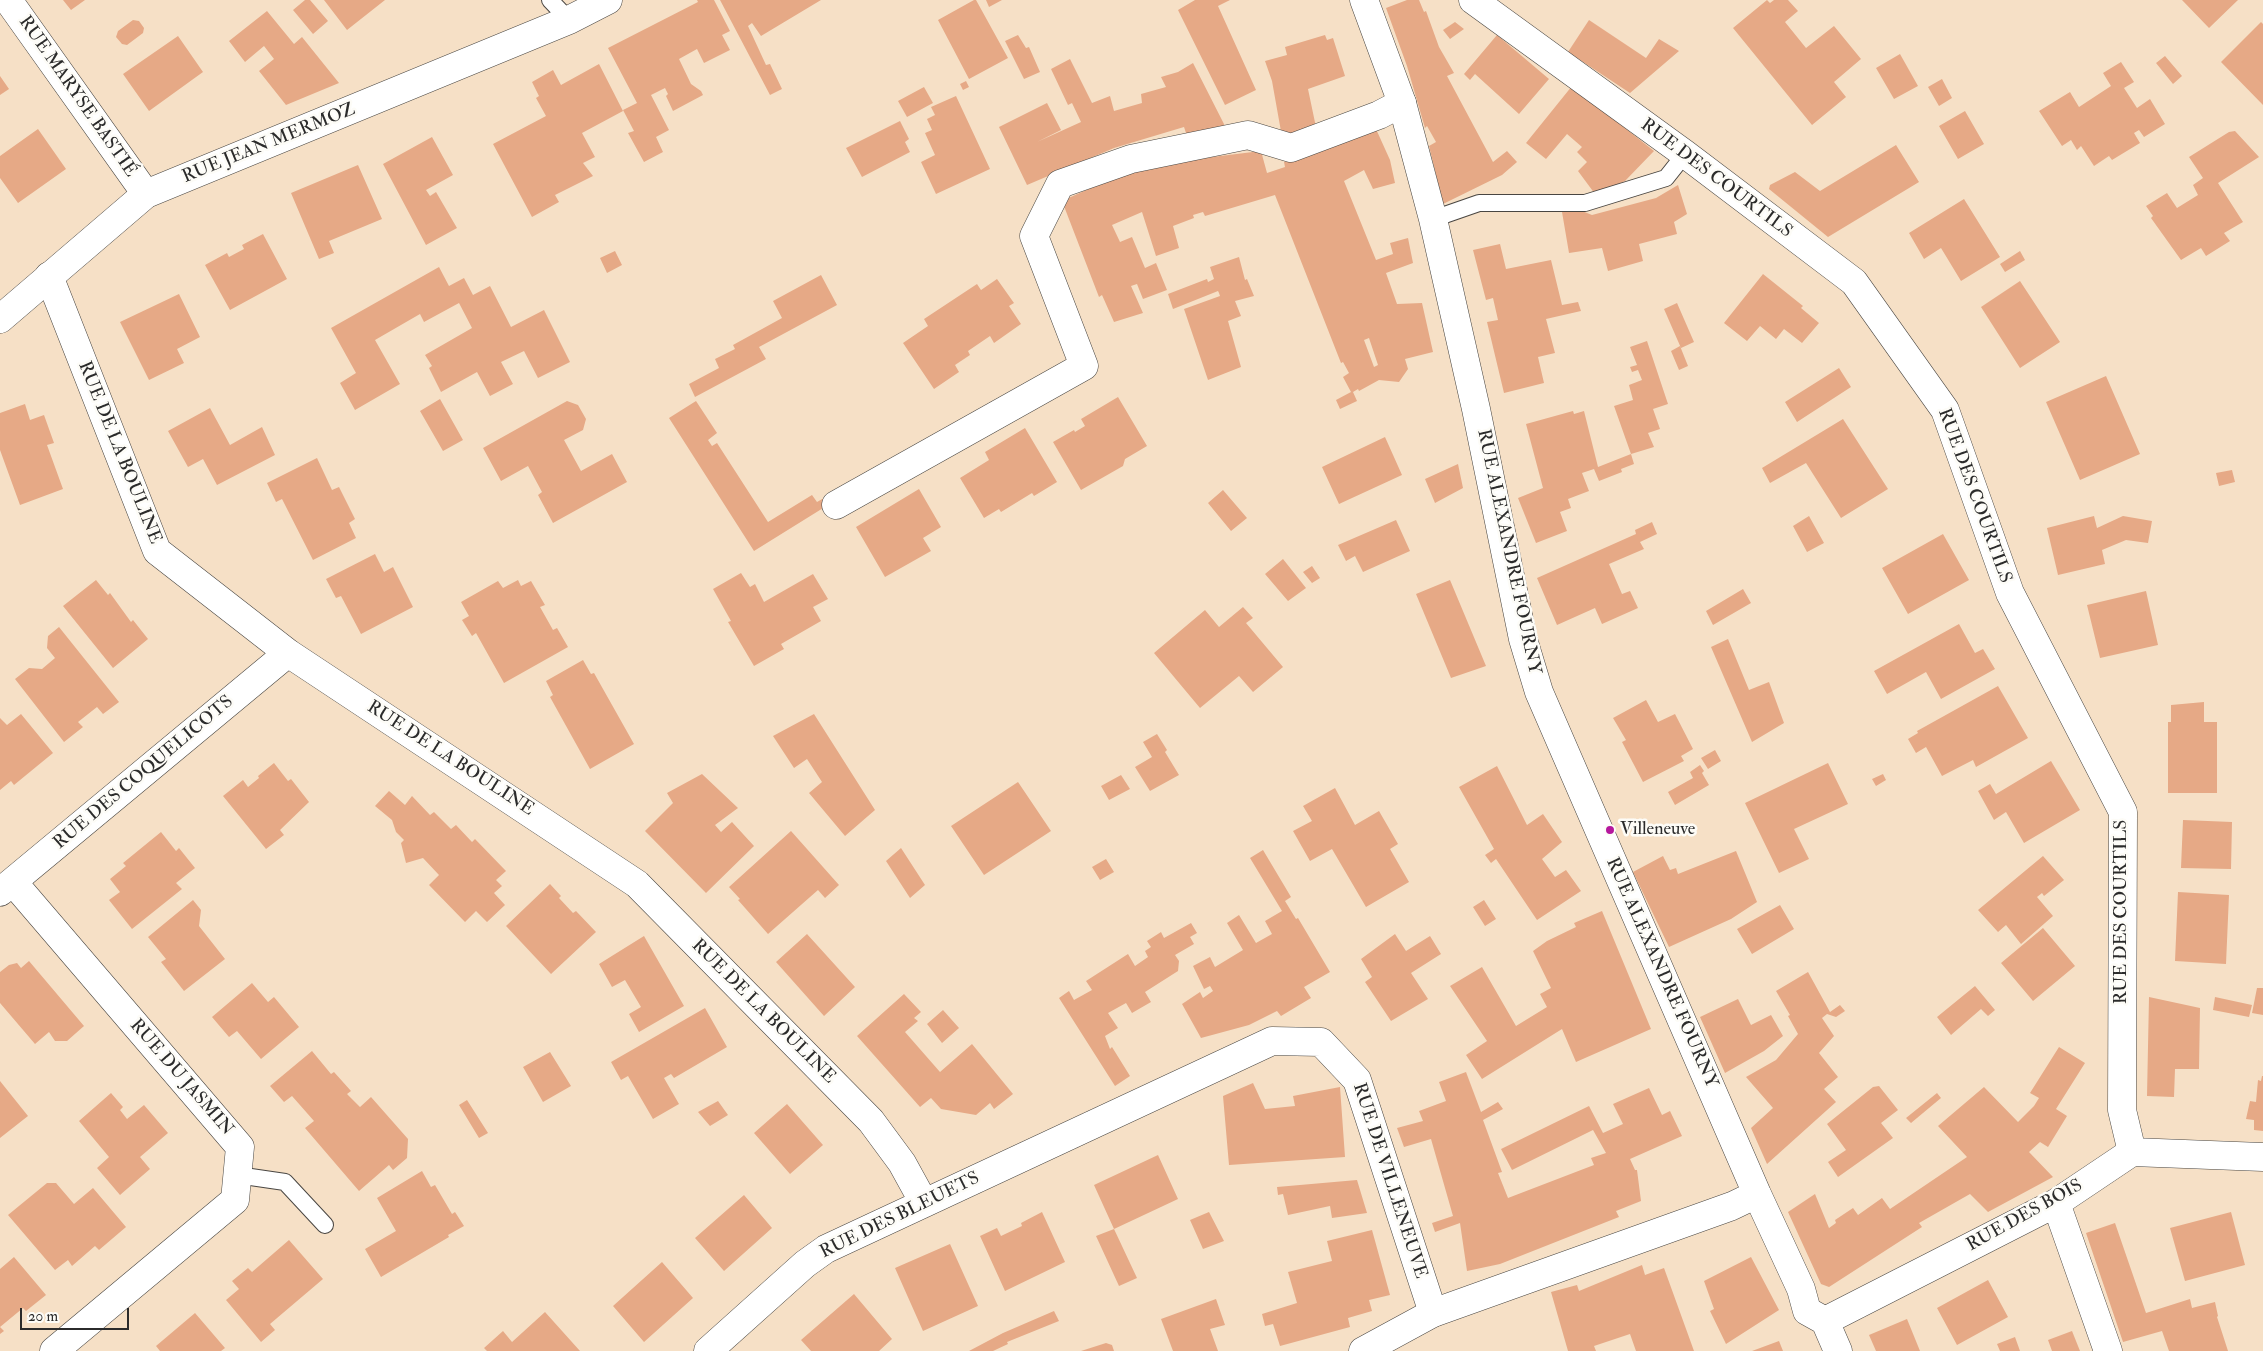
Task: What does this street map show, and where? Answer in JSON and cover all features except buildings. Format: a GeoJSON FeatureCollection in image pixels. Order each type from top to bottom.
{"type":"FeatureCollection","features":[{"type":"Feature","properties":{"kind":"street","name":"RUE MARYSE BASTIÉ"},"geometry":{"type":"LineString","coordinates":[[8,0],[146,194]]}},
{"type":"Feature","properties":{"kind":"street","name":"RUE JEAN MERMOZ"},"geometry":{"type":"LineString","coordinates":[[0,319],[146,194],[569,20],[608,0]]}},
{"type":"Feature","properties":{"kind":"street","name":"RUE ALEXANDRE FOURNY"},"geometry":{"type":"LineString","coordinates":[[1364,0],[1402,102],[1433,219],[1476,409],[1523,640],[1539,692],[1757,1194],[1801,1289],[1807,1310],[1825,1321],[1838,1351]]}},
{"type":"Feature","properties":{"kind":"street","name":"RUE DES COURTILS"},"geometry":{"type":"LineString","coordinates":[[1473,0],[1685,154],[1854,282],[1945,410],[2010,593],[2123,812],[2122,1110],[2132,1152]]}},
{"type":"Feature","properties":{"kind":"street"},"geometry":{"type":"LineString","coordinates":[[836,505],[1084,366],[1034,236],[1060,184],[1131,159],[1248,136],[1291,148],[1379,115],[1402,102]]}},
{"type":"Feature","properties":{"kind":"street","name":"RUE DE LA BOULINE"},"geometry":{"type":"LineString","coordinates":[[49,276],[157,551],[288,653],[637,884],[871,1121],[902,1163],[924,1203]]}},
{"type":"Feature","properties":{"kind":"street","name":"RUE DES COQUELICOTS"},"geometry":{"type":"LineString","coordinates":[[6,887],[288,653]]}},
{"type":"Feature","properties":{"kind":"street","name":"RUE DU JASMIN"},"geometry":{"type":"LineString","coordinates":[[6,887],[240,1147],[235,1200],[54,1351]]}},
{"type":"Feature","properties":{"kind":"street","name":"RUE DE VILLENEUVE"},"geometry":{"type":"LineString","coordinates":[[1088,1127],[1272,1041],[1321,1042],[1357,1080],[1433,1313]]}},
{"type":"Feature","properties":{"kind":"street","name":"RUE DES BLEUETS"},"geometry":{"type":"LineString","coordinates":[[708,1351],[806,1264],[826,1249],[1088,1127]]}},
{"type":"Feature","properties":{"kind":"street"},"geometry":{"type":"LineString","coordinates":[[2132,1152],[2263,1157]]}},
{"type":"Feature","properties":{"kind":"street","name":"RUE DES BOIS"},"geometry":{"type":"LineString","coordinates":[[1825,1321],[2056,1203],[2132,1152]]}},
{"type":"Feature","properties":{"kind":"street"},"geometry":{"type":"LineString","coordinates":[[1364,1351],[1433,1313],[1732,1206],[1757,1194]]}},
{"type":"Feature","properties":{"kind":"street"},"geometry":{"type":"LineString","coordinates":[[2056,1203],[2108,1351]]}},
{"type":"Feature","properties":{"kind":"lane"},"geometry":{"type":"LineString","coordinates":[[550,0],[569,20]]}},
{"type":"Feature","properties":{"kind":"lane"},"geometry":{"type":"LineString","coordinates":[[1433,219],[1479,203],[1585,203],[1666,178],[1685,154]]}},
{"type":"Feature","properties":{"kind":"lane"},"geometry":{"type":"LineString","coordinates":[[237,1175],[285,1182],[325,1225]]}},
{"type":"Feature","properties":{"kind":"place","name":"Villeneuve"},"geometry":{"type":"Point","coordinates":[1610,830]}}]}
